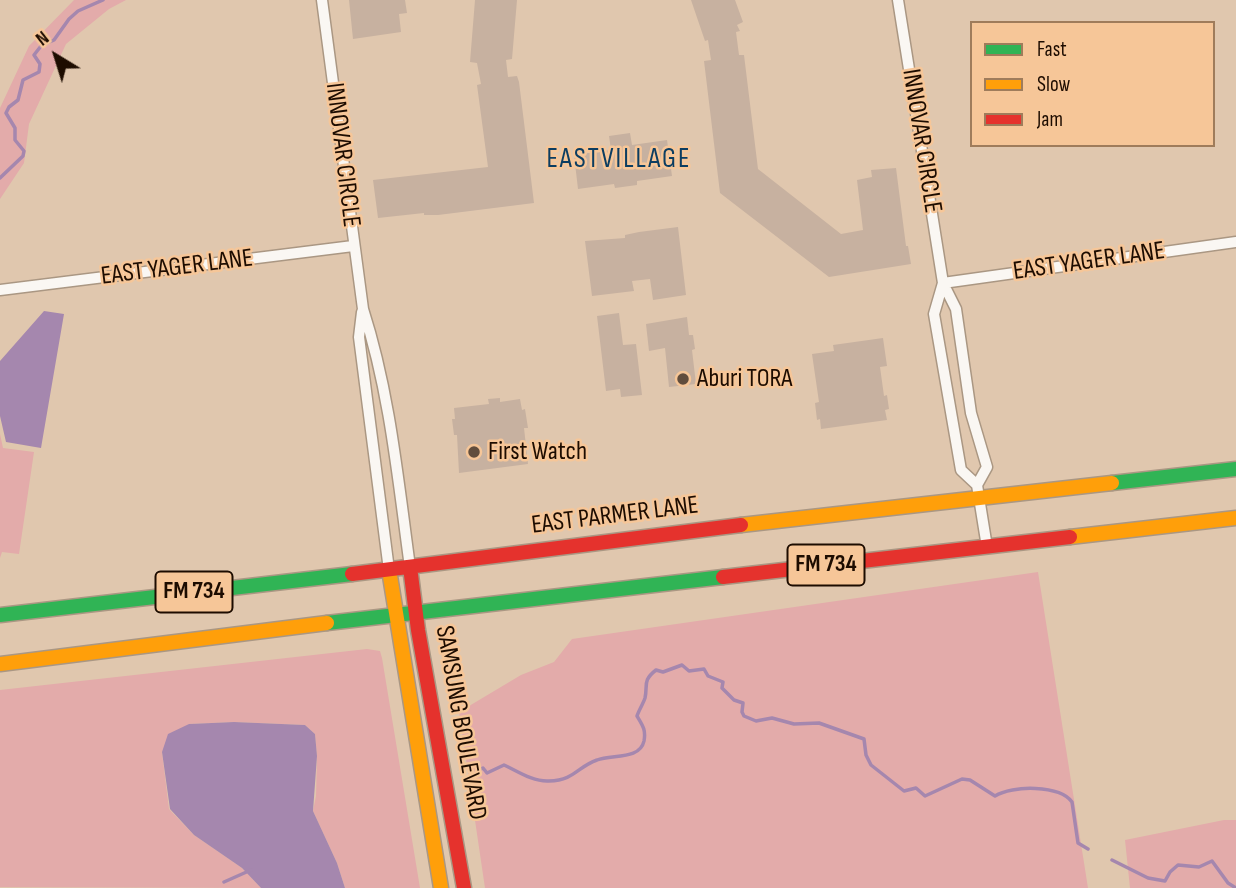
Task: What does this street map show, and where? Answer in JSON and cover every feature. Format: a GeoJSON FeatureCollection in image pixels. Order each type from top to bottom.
{"type":"FeatureCollection","features":[{"type":"Feature","properties":{"kind":"main road","name":"EAST PARMER LANE"},"geometry":{"type":"LineString","coordinates":[[0,615],[388,570],[768,522],[979,492],[1236,469]]}},
{"type":"Feature","properties":{"kind":"main road","name":"FM 734"},"geometry":{"type":"LineString","coordinates":[[0,664],[417,612],[1236,518]]}},
{"type":"Feature","properties":{"kind":"main road","name":"SAMSUNG BOULEVARD"},"geometry":{"type":"LineString","coordinates":[[410,567],[464,888]]}},
{"type":"Feature","properties":{"kind":"main road","name":"SAMSUNG BOULEVARD"},"geometry":{"type":"LineString","coordinates":[[388,570],[441,888]]}},
{"type":"Feature","properties":{"kind":"street","name":"INNOVAR CIRCLE"},"geometry":{"type":"LineString","coordinates":[[322,0],[363,309],[373,338],[389,410],[410,567]]}},
{"type":"Feature","properties":{"kind":"street","name":"INNOVAR CIRCLE"},"geometry":{"type":"LineString","coordinates":[[898,0],[943,283],[956,309],[971,413],[987,467],[979,492],[987,547]]}},
{"type":"Feature","properties":{"kind":"street","name":"EAST YAGER LANE"},"geometry":{"type":"LineString","coordinates":[[943,283],[1236,242]]}},
{"type":"Feature","properties":{"kind":"street","name":"EAST YAGER LANE"},"geometry":{"type":"LineString","coordinates":[[0,290],[354,246]]}},
{"type":"Feature","properties":{"kind":"street","name":"INNOVAR CIRCLE"},"geometry":{"type":"LineString","coordinates":[[943,283],[934,314],[961,470],[979,492]]}},
{"type":"Feature","properties":{"kind":"street","name":"INNOVAR CIRCLE"},"geometry":{"type":"LineString","coordinates":[[363,309],[359,337],[388,570]]}},
{"type":"Feature","properties":{"kind":"shaded area"},"geometry":{"type":"Polygon","coordinates":[[[74,0],[126,0],[109,9],[66,44],[29,124],[24,163],[0,199],[0,108],[29,46],[74,0]]]}},
{"type":"Feature","properties":{"kind":"shaded area"},"geometry":{"type":"Polygon","coordinates":[[[44,311],[64,314],[41,448],[6,442],[0,416],[0,361],[44,311]]]}},
{"type":"Feature","properties":{"kind":"shaded area"},"geometry":{"type":"Polygon","coordinates":[[[0,434],[3,448],[34,452],[19,554],[2,552],[0,558],[0,434]]]}},
{"type":"Feature","properties":{"kind":"shaded area"},"geometry":{"type":"Polygon","coordinates":[[[1038,572],[1088,888],[485,888],[459,712],[521,675],[554,662],[572,639],[1038,572]]]}},
{"type":"Feature","properties":{"kind":"shaded area"},"geometry":{"type":"Polygon","coordinates":[[[367,649],[380,651],[382,658],[420,888],[345,888],[337,863],[313,811],[316,796],[315,734],[305,725],[234,722],[189,724],[162,752],[169,809],[194,835],[242,868],[261,888],[0,887],[0,690],[367,649]]]}},
{"type":"Feature","properties":{"kind":"shaded area"},"geometry":{"type":"Polygon","coordinates":[[[234,722],[305,725],[315,734],[317,756],[313,811],[337,863],[345,888],[261,888],[242,868],[194,835],[170,809],[162,752],[168,734],[189,724],[234,722]]]}},
{"type":"Feature","properties":{"kind":"shaded area"},"geometry":{"type":"Polygon","coordinates":[[[1224,820],[1236,820],[1236,888],[1130,888],[1125,840],[1224,820]]]}},
{"type":"Feature","properties":{"kind":"building"},"geometry":{"type":"Polygon","coordinates":[[[349,0],[405,0],[407,13],[399,14],[401,32],[353,39],[349,0]]]}},
{"type":"Feature","properties":{"kind":"building"},"geometry":{"type":"Polygon","coordinates":[[[475,0],[517,0],[512,59],[506,60],[508,77],[517,76],[519,82],[534,203],[438,215],[424,213],[378,218],[373,180],[488,167],[477,85],[481,84],[477,63],[470,62],[475,0]]]}},
{"type":"Feature","properties":{"kind":"building"},"geometry":{"type":"Polygon","coordinates":[[[691,0],[735,0],[743,22],[737,25],[740,31],[736,32],[739,55],[744,55],[758,169],[841,234],[863,230],[857,180],[872,177],[871,170],[896,168],[906,246],[911,264],[829,277],[720,193],[704,61],[711,60],[708,40],[705,41],[691,0]]]}},
{"type":"Feature","properties":{"kind":"building"},"geometry":{"type":"Polygon","coordinates":[[[630,133],[632,145],[667,140],[672,176],[637,181],[637,185],[615,188],[614,184],[578,189],[574,155],[611,150],[609,136],[630,133]]]}},
{"type":"Feature","properties":{"kind":"building"},"geometry":{"type":"Polygon","coordinates":[[[678,227],[686,295],[653,300],[650,279],[632,281],[634,291],[592,296],[585,241],[625,238],[625,235],[639,232],[678,227]]]}},
{"type":"Feature","properties":{"kind":"building"},"geometry":{"type":"Polygon","coordinates":[[[619,313],[623,345],[636,344],[642,395],[621,397],[620,389],[606,391],[597,316],[619,313]]]}},
{"type":"Feature","properties":{"kind":"building"},"geometry":{"type":"Polygon","coordinates":[[[687,317],[689,335],[693,335],[695,349],[692,350],[696,384],[669,387],[665,348],[649,351],[646,324],[687,317]]]}},
{"type":"Feature","properties":{"kind":"building"},"geometry":{"type":"Polygon","coordinates":[[[883,338],[887,366],[880,367],[884,396],[887,395],[889,409],[885,410],[887,420],[821,429],[820,419],[817,420],[815,403],[819,402],[812,354],[834,351],[833,345],[883,338]]]}},
{"type":"Feature","properties":{"kind":"building"},"geometry":{"type":"Polygon","coordinates":[[[500,398],[500,402],[520,399],[522,410],[525,409],[528,464],[459,473],[457,435],[454,435],[452,419],[455,419],[454,408],[489,404],[488,399],[500,398]]]}},
{"type":"Feature","properties":{"kind":"waterway"},"geometry":{"type":"LineString","coordinates":[[0,178],[23,156],[24,151],[15,140],[15,128],[6,113],[18,100],[23,80],[39,72],[40,64],[34,55],[41,46],[54,40],[78,11],[103,0]]}},
{"type":"Feature","properties":{"kind":"waterway"},"geometry":{"type":"LineString","coordinates":[[477,771],[483,768],[487,773],[504,765],[537,780],[558,780],[597,760],[637,751],[645,734],[637,716],[645,698],[647,680],[656,670],[663,672],[682,665],[689,671],[704,669],[708,676],[723,682],[722,688],[734,700],[743,703],[744,716],[756,721],[772,718],[794,724],[819,723],[864,739],[866,755],[871,765],[904,791],[916,788],[925,796],[962,779],[970,780],[995,796],[1024,789],[1047,790],[1066,796],[1072,802],[1078,843],[1088,849]]}},
{"type":"Feature","properties":{"kind":"waterway"},"geometry":{"type":"LineString","coordinates":[[1112,860],[1148,878],[1165,881],[1178,865],[1199,867],[1212,861],[1228,883],[1236,888]]}},
{"type":"Feature","properties":{"kind":"waterway"},"geometry":{"type":"LineString","coordinates":[[224,882],[251,870]]}},
{"type":"Feature","properties":{"kind":"traffic: fast"},"geometry":{"type":"LineString","coordinates":[[1112,483],[1236,469]]}},
{"type":"Feature","properties":{"kind":"traffic: fast"},"geometry":{"type":"LineString","coordinates":[[0,615],[352,574]]}},
{"type":"Feature","properties":{"kind":"traffic: fast"},"geometry":{"type":"LineString","coordinates":[[327,623],[723,577]]}},
{"type":"Feature","properties":{"kind":"traffic: slow"},"geometry":{"type":"LineString","coordinates":[[741,525],[1112,483]]}},
{"type":"Feature","properties":{"kind":"traffic: slow"},"geometry":{"type":"LineString","coordinates":[[1070,537],[1236,518]]}},
{"type":"Feature","properties":{"kind":"traffic: slow"},"geometry":{"type":"LineString","coordinates":[[389,570],[441,888]]}},
{"type":"Feature","properties":{"kind":"traffic: slow"},"geometry":{"type":"LineString","coordinates":[[0,664],[327,623]]}},
{"type":"Feature","properties":{"kind":"traffic: jam"},"geometry":{"type":"LineString","coordinates":[[352,574],[741,525]]}},
{"type":"Feature","properties":{"kind":"traffic: jam"},"geometry":{"type":"LineString","coordinates":[[723,577],[1070,537]]}},
{"type":"Feature","properties":{"kind":"traffic: jam"},"geometry":{"type":"LineString","coordinates":[[410,567],[418,630],[464,888]]}},
{"type":"Feature","properties":{"kind":"place","name":"Aburi TORA"},"geometry":{"type":"Point","coordinates":[683,379]}},
{"type":"Feature","properties":{"kind":"place","name":"First Watch"},"geometry":{"type":"Point","coordinates":[474,452]}},
{"type":"Feature","properties":{"kind":"district","name":"EASTVILLAGE"},"geometry":{"type":"Point","coordinates":[619,160]}}]}
